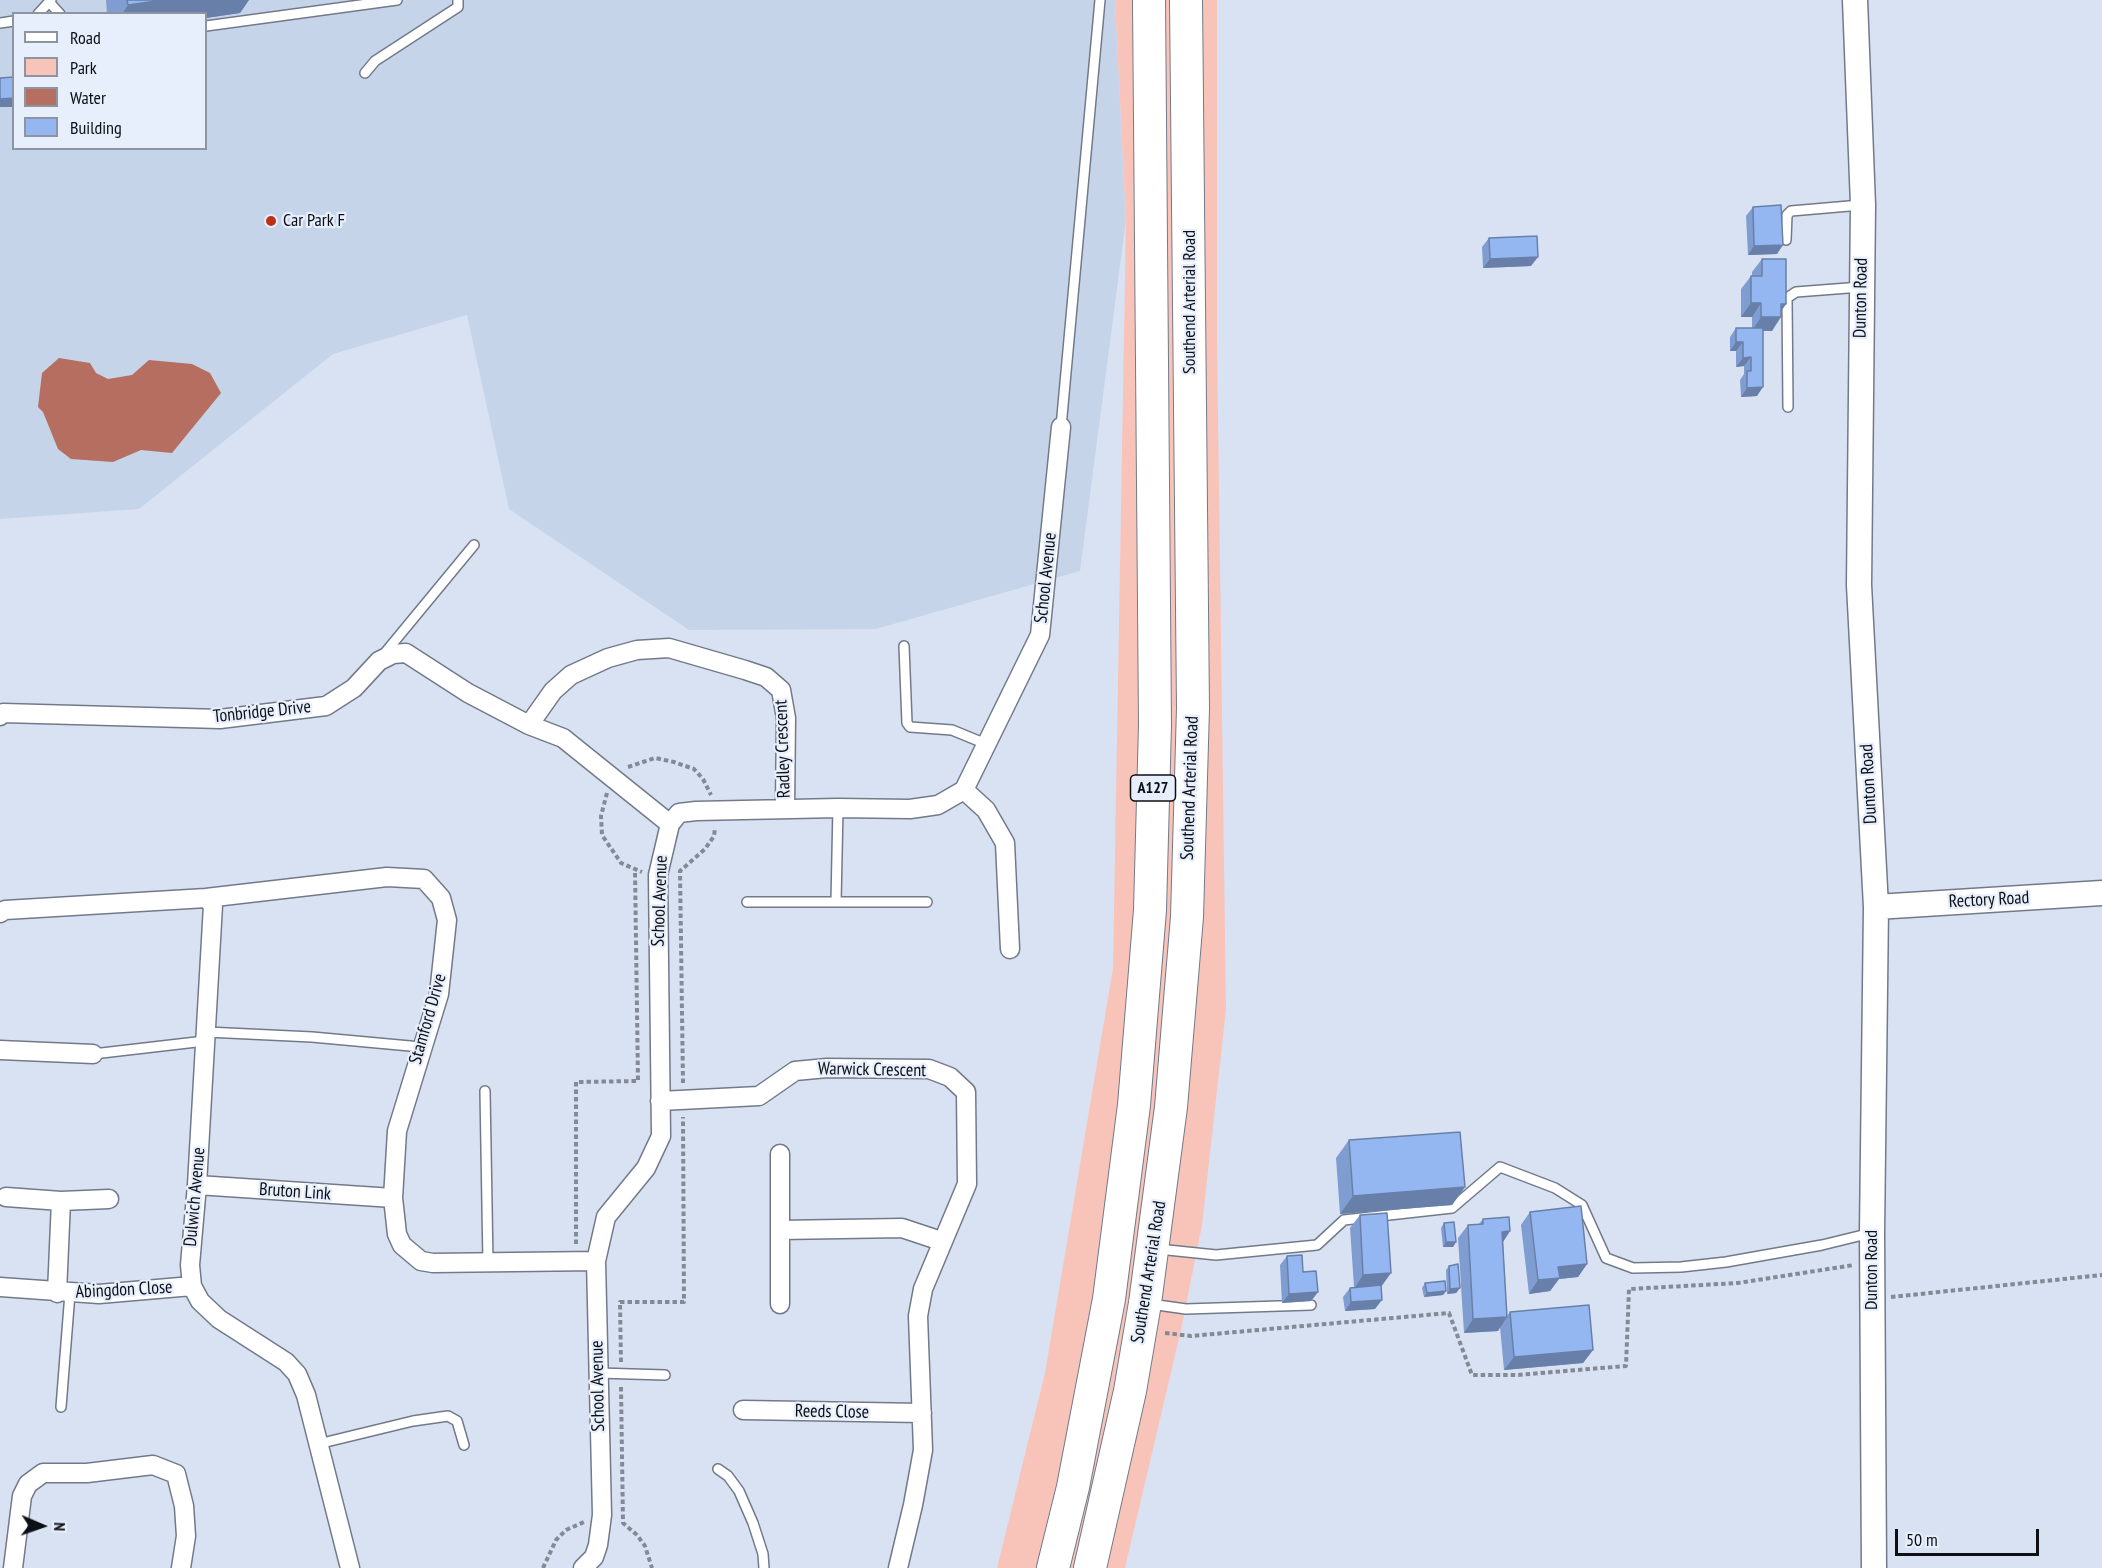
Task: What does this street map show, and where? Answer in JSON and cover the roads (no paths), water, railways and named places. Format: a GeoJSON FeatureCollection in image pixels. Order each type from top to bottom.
{"type":"FeatureCollection","features":[{"type":"Feature","properties":{"kind":"highway","name":"Southend Arterial Road"},"geometry":{"type":"LineString","coordinates":[[1053,1568],[1073,1487],[1109,1299],[1134,1105],[1150,910],[1155,713],[1149,0]]}},
{"type":"Feature","properties":{"kind":"highway","name":"Southend Arterial Road"},"geometry":{"type":"LineString","coordinates":[[1090,1568],[1121,1435],[1144,1303],[1171,1107],[1187,917],[1192,720],[1190,191],[1186,0]]}},
{"type":"Feature","properties":{"kind":"street","name":"Dunton Road"},"geometry":{"type":"LineString","coordinates":[[1855,0],[1863,205],[1859,585],[1876,907],[1872,1233],[1874,1568]]}},
{"type":"Feature","properties":{"kind":"street","name":"School Avenue"},"geometry":{"type":"LineString","coordinates":[[964,790],[1040,635],[1062,427]]}},
{"type":"Feature","properties":{"kind":"street","name":"Radley Crescent"},"geometry":{"type":"LineString","coordinates":[[529,725],[553,691],[571,675],[608,658],[637,650],[669,648],[745,670],[766,677],[781,690],[786,718],[784,809]]}},
{"type":"Feature","properties":{"kind":"street"},"geometry":{"type":"LineString","coordinates":[[379,661],[393,654],[406,653],[468,693],[529,725],[563,738],[670,824],[679,813],[716,810],[910,809],[939,805],[964,790],[986,810],[1005,843],[1010,949]]}},
{"type":"Feature","properties":{"kind":"street","name":"Tonbridge Drive"},"geometry":{"type":"LineString","coordinates":[[0,716],[3,713],[220,719],[326,706],[354,688],[379,661]]}},
{"type":"Feature","properties":{"kind":"street","name":"School Avenue"},"geometry":{"type":"LineString","coordinates":[[586,1567],[598,1545],[601,1521],[596,1261],[606,1216],[646,1168],[661,1136],[658,875],[670,824]]}},
{"type":"Feature","properties":{"kind":"street","name":"Stamford Drive"},"geometry":{"type":"LineString","coordinates":[[0,913],[5,910],[206,898],[387,877],[424,879],[441,898],[447,920],[439,994],[397,1131],[393,1198],[397,1233],[402,1245],[421,1261],[488,1263],[596,1261]]}},
{"type":"Feature","properties":{"kind":"street","name":"Rectory Road"},"geometry":{"type":"LineString","coordinates":[[1876,907],[2102,893]]}},
{"type":"Feature","properties":{"kind":"street","name":"Dulwich Avenue"},"geometry":{"type":"LineString","coordinates":[[192,1286],[190,1265],[197,1185],[213,905],[206,898]]}},
{"type":"Feature","properties":{"kind":"street"},"geometry":{"type":"LineString","coordinates":[[0,1050],[93,1054]]}},
{"type":"Feature","properties":{"kind":"street","name":"Warwick Crescent"},"geometry":{"type":"LineString","coordinates":[[660,1101],[759,1096],[795,1071],[929,1069],[950,1077],[966,1092],[969,1164],[967,1184],[922,1289],[918,1316],[923,1450],[913,1505],[897,1568]]}},
{"type":"Feature","properties":{"kind":"street"},"geometry":{"type":"LineString","coordinates":[[780,1154],[780,1304]]}},
{"type":"Feature","properties":{"kind":"street","name":"Bruton Link"},"geometry":{"type":"LineString","coordinates":[[197,1185],[393,1198]]}},
{"type":"Feature","properties":{"kind":"street"},"geometry":{"type":"LineString","coordinates":[[6,1197],[61,1201],[109,1199]]}},
{"type":"Feature","properties":{"kind":"street","name":"Abingdon Close"},"geometry":{"type":"LineString","coordinates":[[61,1201],[63,1293]]}},
{"type":"Feature","properties":{"kind":"street"},"geometry":{"type":"LineString","coordinates":[[780,1230],[902,1228],[941,1241]]}},
{"type":"Feature","properties":{"kind":"street"},"geometry":{"type":"LineString","coordinates":[[192,1286],[200,1301],[219,1318],[286,1362],[297,1374],[306,1395],[350,1568]]}},
{"type":"Feature","properties":{"kind":"street","name":"Abingdon Close"},"geometry":{"type":"LineString","coordinates":[[0,1287],[99,1294],[192,1286]]}},
{"type":"Feature","properties":{"kind":"street","name":"Reeds Close"},"geometry":{"type":"LineString","coordinates":[[743,1410],[922,1413]]}},
{"type":"Feature","properties":{"kind":"street"},"geometry":{"type":"LineString","coordinates":[[13,1568],[22,1496],[28,1484],[43,1473],[87,1473],[153,1465],[176,1474],[184,1506],[186,1536],[181,1568]]}},
{"type":"Feature","properties":{"kind":"lane"},"geometry":{"type":"LineString","coordinates":[[207,26],[397,0]]}},
{"type":"Feature","properties":{"kind":"lane"},"geometry":{"type":"LineString","coordinates":[[365,73],[375,61],[458,7],[458,0]]}},
{"type":"Feature","properties":{"kind":"lane"},"geometry":{"type":"LineString","coordinates":[[1062,427],[1100,0]]}},
{"type":"Feature","properties":{"kind":"lane"},"geometry":{"type":"LineString","coordinates":[[1786,240],[1787,215],[1791,211],[1863,205]]}},
{"type":"Feature","properties":{"kind":"lane"},"geometry":{"type":"LineString","coordinates":[[1788,407],[1787,298],[1796,291],[1861,287]]}},
{"type":"Feature","properties":{"kind":"lane"},"geometry":{"type":"LineString","coordinates":[[379,661],[474,545]]}},
{"type":"Feature","properties":{"kind":"lane"},"geometry":{"type":"LineString","coordinates":[[904,646],[907,723],[910,727],[952,730],[986,744]]}},
{"type":"Feature","properties":{"kind":"lane"},"geometry":{"type":"LineString","coordinates":[[836,902],[838,808]]}},
{"type":"Feature","properties":{"kind":"lane"},"geometry":{"type":"LineString","coordinates":[[747,902],[927,902]]}},
{"type":"Feature","properties":{"kind":"lane"},"geometry":{"type":"LineString","coordinates":[[93,1054],[206,1037],[312,1037],[421,1047]]}},
{"type":"Feature","properties":{"kind":"lane"},"geometry":{"type":"LineString","coordinates":[[485,1091],[488,1263]]}},
{"type":"Feature","properties":{"kind":"lane"},"geometry":{"type":"LineString","coordinates":[[1152,1248],[1216,1255],[1317,1245],[1344,1220],[1452,1208],[1500,1167],[1555,1188],[1582,1206],[1606,1258],[1634,1268],[1681,1267],[1726,1262],[1822,1245],[1872,1233]]}},
{"type":"Feature","properties":{"kind":"lane"},"geometry":{"type":"LineString","coordinates":[[61,1407],[63,1293]]}},
{"type":"Feature","properties":{"kind":"lane"},"geometry":{"type":"LineString","coordinates":[[1144,1303],[1186,1309],[1311,1305]]}},
{"type":"Feature","properties":{"kind":"lane"},"geometry":{"type":"LineString","coordinates":[[598,1373],[665,1375]]}},
{"type":"Feature","properties":{"kind":"lane"},"geometry":{"type":"LineString","coordinates":[[318,1444],[413,1421],[448,1416],[457,1421],[465,1445]]}},
{"type":"Feature","properties":{"kind":"lane"},"geometry":{"type":"LineString","coordinates":[[718,1469],[728,1476],[739,1491],[753,1522],[763,1554],[764,1568]]}},
{"type":"Feature","properties":{"kind":"water"},"geometry":{"type":"Polygon","coordinates":[[[59,358],[90,363],[96,373],[108,379],[132,375],[149,360],[192,364],[210,373],[221,393],[172,453],[141,450],[113,462],[71,459],[58,449],[43,412],[38,407],[42,373],[59,358]]]}},
{"type":"Feature","properties":{"kind":"place","name":"Car Park F"},"geometry":{"type":"Point","coordinates":[271,221]}}]}
